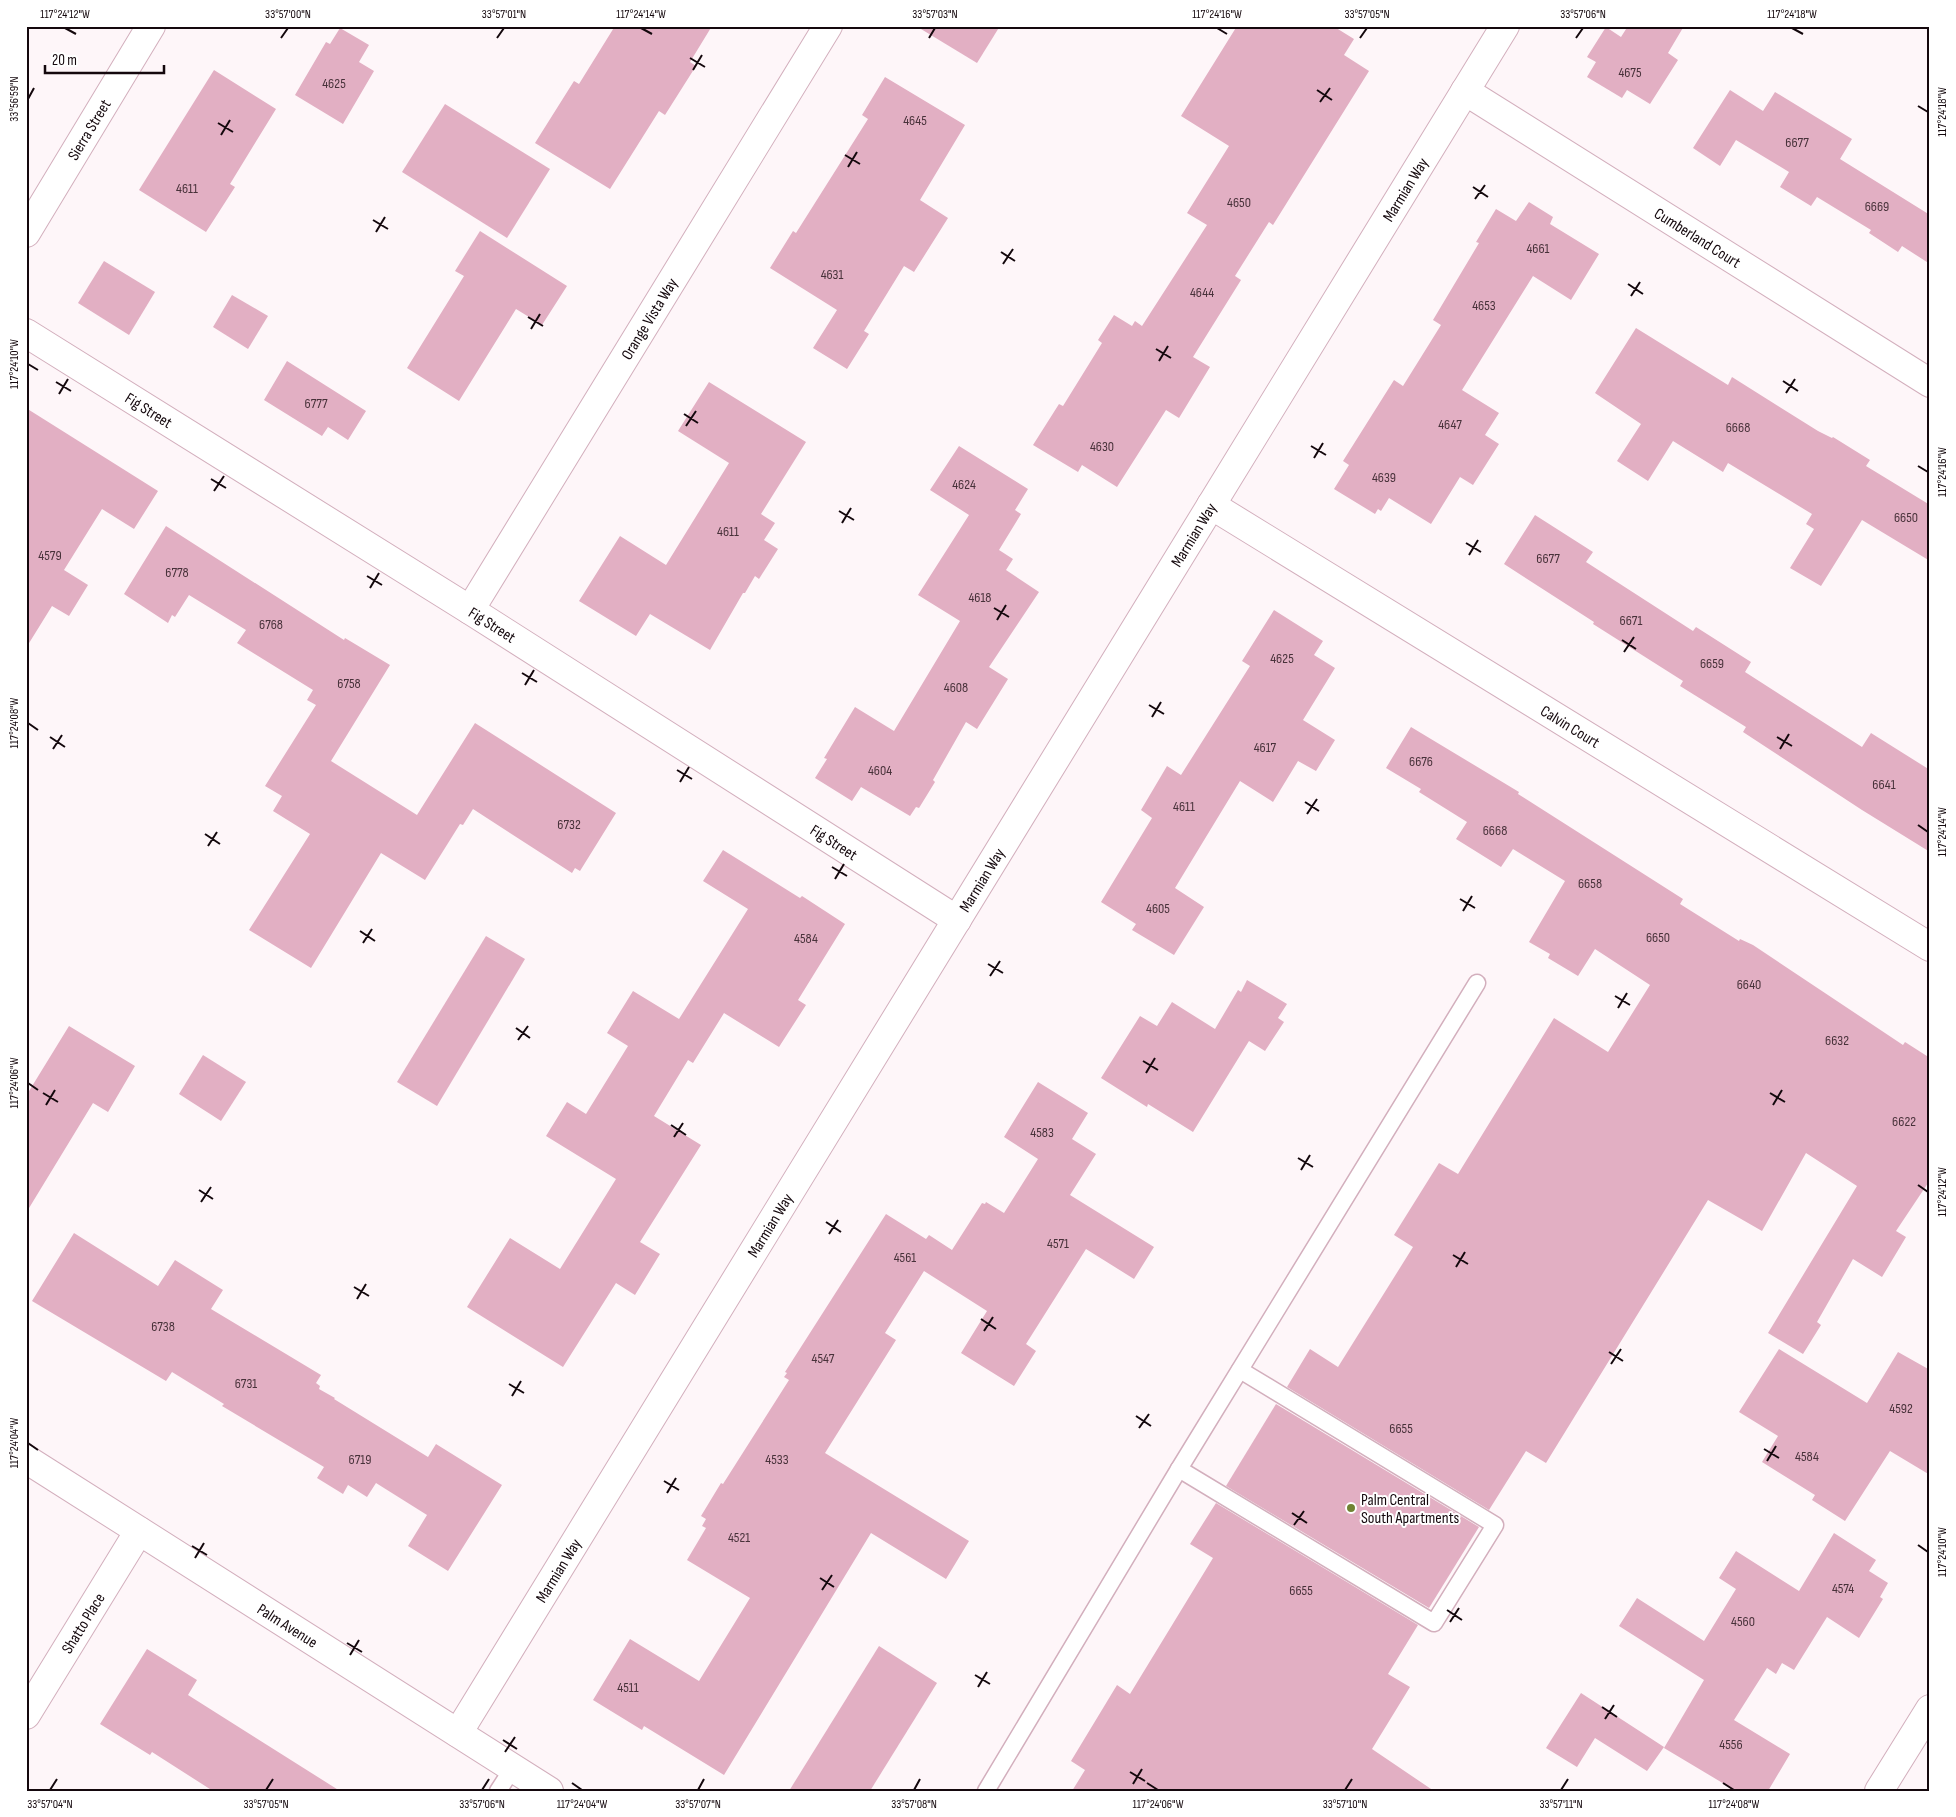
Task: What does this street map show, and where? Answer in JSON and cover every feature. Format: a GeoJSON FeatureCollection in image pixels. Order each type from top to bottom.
{"type":"FeatureCollection","features":[{"type":"Feature","properties":{"kind":"street","name":"Sierra Street"},"geometry":{"type":"LineString","coordinates":[[26,233],[151,26]]}},
{"type":"Feature","properties":{"kind":"street","name":"Orange Vista Way"},"geometry":{"type":"LineString","coordinates":[[470,610],[828,26]]}},
{"type":"Feature","properties":{"kind":"street","name":"Marmian Way"},"geometry":{"type":"LineString","coordinates":[[458,1733],[1505,26]]}},
{"type":"Feature","properties":{"kind":"street","name":"Cumberland Court"},"geometry":{"type":"LineString","coordinates":[[1465,92],[1930,383]]}},
{"type":"Feature","properties":{"kind":"street","name":"Fig Street"},"geometry":{"type":"LineString","coordinates":[[26,333],[470,610],[957,920]]}},
{"type":"Feature","properties":{"kind":"street","name":"Calvin Court"},"geometry":{"type":"LineString","coordinates":[[1211,505],[1930,947]]}},
{"type":"Feature","properties":{"kind":"street","name":"Palm Avenue"},"geometry":{"type":"LineString","coordinates":[[26,1459],[550,1791]]}},
{"type":"Feature","properties":{"kind":"street","name":"Shatto Place"},"geometry":{"type":"LineString","coordinates":[[26,1715],[139,1531]]}},
{"type":"Feature","properties":{"kind":"street"},"geometry":{"type":"LineString","coordinates":[[1879,1791],[1930,1709]]}},
{"type":"Feature","properties":{"kind":"lane"},"geometry":{"type":"LineString","coordinates":[[986,1791],[1179,1469],[1478,983]]}},
{"type":"Feature","properties":{"kind":"lane"},"geometry":{"type":"LineString","coordinates":[[1179,1469],[1434,1623],[1490,1534],[1495,1525],[1240,1370]]}},
{"type":"Feature","properties":{"kind":"lane"},"geometry":{"type":"LineString","coordinates":[[498,1791],[513,1768]]}},
{"type":"Feature","properties":{"kind":"building"},"geometry":{"type":"Polygon","coordinates":[[[615,26],[712,26],[690,62],[696,66],[665,115],[659,111],[610,189],[535,143],[574,81],[579,84],[615,26]]]}},
{"type":"Feature","properties":{"kind":"building"},"geometry":{"type":"Polygon","coordinates":[[[916,26],[1000,26],[977,63],[916,26]]]}},
{"type":"Feature","properties":{"kind":"building"},"geometry":{"type":"Polygon","coordinates":[[[1237,26],[1333,26],[1354,39],[1344,55],[1369,71],[1273,225],[1269,222],[1235,276],[1241,280],[1193,357],[1210,367],[1179,418],[1166,410],[1117,487],[1082,465],[1078,472],[1033,445],[1059,404],[1063,406],[1102,343],[1098,340],[1114,315],[1132,326],[1135,321],[1142,326],[1207,225],[1187,213],[1229,146],[1181,116],[1237,26]]]}},
{"type":"Feature","properties":{"kind":"building"},"geometry":{"type":"Polygon","coordinates":[[[1628,26],[1684,26],[1668,53],[1678,60],[1650,104],[1627,90],[1622,98],[1587,77],[1596,62],[1587,57],[1606,27],[1621,37],[1628,26]]]}},
{"type":"Feature","properties":{"kind":"building"},"geometry":{"type":"Polygon","coordinates":[[[340,28],[369,45],[359,62],[374,71],[343,124],[295,95],[326,42],[330,44],[340,28]]]}},
{"type":"Feature","properties":{"kind":"building"},"geometry":{"type":"Polygon","coordinates":[[[214,70],[276,109],[230,184],[235,187],[206,232],[139,190],[214,70]]]}},
{"type":"Feature","properties":{"kind":"building"},"geometry":{"type":"Polygon","coordinates":[[[885,77],[965,125],[920,200],[948,218],[914,272],[904,266],[864,331],[869,334],[847,369],[813,348],[837,310],[770,268],[793,231],[796,233],[868,119],[862,115],[885,77]]]}},
{"type":"Feature","properties":{"kind":"building"},"geometry":{"type":"Polygon","coordinates":[[[1730,90],[1763,111],[1775,92],[1852,139],[1840,159],[1930,215],[1930,264],[1902,246],[1898,252],[1869,233],[1871,230],[1817,197],[1811,206],[1780,187],[1789,172],[1736,140],[1720,166],[1693,148],[1730,90]]]}},
{"type":"Feature","properties":{"kind":"building"},"geometry":{"type":"Polygon","coordinates":[[[445,104],[550,169],[507,238],[402,172],[445,104]]]}},
{"type":"Feature","properties":{"kind":"building"},"geometry":{"type":"Polygon","coordinates":[[[1529,202],[1553,217],[1550,224],[1599,254],[1571,300],[1533,276],[1462,390],[1499,413],[1485,435],[1499,444],[1473,485],[1460,477],[1431,524],[1389,498],[1381,511],[1378,509],[1375,514],[1334,489],[1349,465],[1343,461],[1394,380],[1403,386],[1441,325],[1433,320],[1479,243],[1476,242],[1496,209],[1516,221],[1529,202]]]}},
{"type":"Feature","properties":{"kind":"building"},"geometry":{"type":"Polygon","coordinates":[[[480,231],[567,286],[542,325],[516,309],[459,401],[407,368],[464,276],[455,271],[480,231]]]}},
{"type":"Feature","properties":{"kind":"building"},"geometry":{"type":"Polygon","coordinates":[[[104,261],[155,292],[129,335],[78,303],[104,261]]]}},
{"type":"Feature","properties":{"kind":"building"},"geometry":{"type":"Polygon","coordinates":[[[232,295],[268,316],[248,349],[213,327],[232,295]]]}},
{"type":"Feature","properties":{"kind":"building"},"geometry":{"type":"Polygon","coordinates":[[[1636,328],[1728,385],[1732,377],[1818,431],[1833,437],[1870,460],[1866,466],[1930,505],[1930,561],[1862,520],[1821,586],[1790,568],[1814,529],[1806,524],[1812,514],[1728,463],[1723,472],[1673,441],[1648,481],[1617,461],[1641,424],[1595,393],[1636,328]]]}},
{"type":"Feature","properties":{"kind":"building"},"geometry":{"type":"Polygon","coordinates":[[[287,361],[366,411],[348,440],[328,427],[322,436],[264,400],[287,361]]]}},
{"type":"Feature","properties":{"kind":"building"},"geometry":{"type":"Polygon","coordinates":[[[709,382],[806,442],[761,514],[775,523],[764,540],[778,549],[759,579],[755,576],[745,593],[743,593],[710,650],[650,614],[636,636],[579,601],[620,536],[666,565],[729,463],[678,431],[709,382]]]}},
{"type":"Feature","properties":{"kind":"building"},"geometry":{"type":"Polygon","coordinates":[[[26,408],[158,491],[134,529],[102,509],[64,570],[88,585],[69,616],[52,606],[26,648],[26,408]]]}},
{"type":"Feature","properties":{"kind":"building"},"geometry":{"type":"Polygon","coordinates":[[[959,446],[1028,489],[1015,510],[1021,514],[999,550],[1013,559],[1006,570],[1039,592],[989,667],[1008,679],[977,729],[966,722],[933,780],[935,782],[919,808],[916,807],[910,816],[861,787],[852,801],[815,778],[827,759],[824,758],[855,707],[894,731],[960,621],[918,595],[969,515],[930,490],[959,446]]]}},
{"type":"Feature","properties":{"kind":"building"},"geometry":{"type":"Polygon","coordinates":[[[1535,515],[1593,552],[1586,562],[1693,631],[1696,627],[1751,662],[1745,672],[1862,747],[1871,733],[1930,770],[1930,852],[1743,732],[1746,727],[1680,686],[1683,681],[1593,624],[1594,622],[1504,564],[1535,515]]]}},
{"type":"Feature","properties":{"kind":"building"},"geometry":{"type":"Polygon","coordinates":[[[166,526],[344,640],[345,638],[390,665],[331,761],[417,815],[475,723],[616,813],[580,871],[575,868],[572,873],[473,809],[463,825],[460,824],[425,880],[381,853],[311,968],[249,930],[310,834],[273,811],[282,796],[265,786],[316,705],[307,700],[313,690],[237,643],[246,630],[189,595],[175,617],[172,615],[168,623],[124,594],[166,526]]]}},
{"type":"Feature","properties":{"kind":"building"},"geometry":{"type":"Polygon","coordinates":[[[1274,610],[1323,641],[1314,655],[1335,668],[1303,720],[1335,740],[1316,771],[1298,761],[1273,802],[1240,781],[1175,888],[1204,907],[1174,955],[1132,930],[1136,924],[1101,902],[1152,818],[1141,810],[1167,766],[1181,775],[1250,666],[1242,661],[1274,610]]]}},
{"type":"Feature","properties":{"kind":"building"},"geometry":{"type":"Polygon","coordinates":[[[1411,727],[1519,792],[1518,794],[1683,899],[1680,904],[1739,941],[1740,939],[1753,945],[1903,1045],[1905,1042],[1930,1058],[1930,1180],[1896,1231],[1906,1237],[1882,1277],[1853,1259],[1817,1322],[1821,1325],[1803,1354],[1768,1333],[1857,1186],[1806,1153],[1762,1231],[1708,1200],[1546,1463],[1526,1451],[1489,1510],[1287,1387],[1310,1349],[1338,1367],[1413,1247],[1394,1235],[1439,1163],[1458,1174],[1554,1018],[1608,1052],[1650,985],[1595,949],[1578,976],[1548,958],[1550,954],[1529,942],[1565,881],[1513,849],[1501,867],[1456,839],[1467,822],[1419,792],[1421,789],[1386,768],[1411,727]]]}},
{"type":"Feature","properties":{"kind":"building"},"geometry":{"type":"Polygon","coordinates":[[[723,850],[800,898],[802,896],[845,924],[798,1000],[806,1005],[779,1047],[724,1013],[693,1063],[688,1060],[654,1116],[701,1145],[640,1242],[660,1254],[635,1295],[616,1283],[563,1367],[467,1307],[510,1238],[560,1269],[616,1179],[546,1136],[567,1102],[586,1114],[628,1046],[607,1033],[633,991],[679,1019],[748,909],[703,881],[723,850]]]}},
{"type":"Feature","properties":{"kind":"building"},"geometry":{"type":"Polygon","coordinates":[[[486,936],[525,959],[437,1106],[397,1082],[486,936]]]}},
{"type":"Feature","properties":{"kind":"building"},"geometry":{"type":"Polygon","coordinates":[[[1247,980],[1287,1004],[1278,1018],[1284,1022],[1265,1051],[1249,1041],[1193,1132],[1148,1104],[1147,1107],[1101,1078],[1140,1016],[1157,1026],[1172,1002],[1215,1029],[1238,990],[1241,992],[1247,980]]]}},
{"type":"Feature","properties":{"kind":"building"},"geometry":{"type":"Polygon","coordinates":[[[69,1026],[135,1066],[108,1112],[93,1103],[26,1213],[26,1096],[69,1026]]]}},
{"type":"Feature","properties":{"kind":"building"},"geometry":{"type":"Polygon","coordinates":[[[203,1055],[246,1082],[221,1121],[179,1094],[203,1055]]]}},
{"type":"Feature","properties":{"kind":"building"},"geometry":{"type":"Polygon","coordinates":[[[1038,1082],[1088,1113],[1072,1139],[1096,1154],[1070,1195],[1154,1247],[1134,1279],[1086,1249],[1026,1344],[1036,1351],[1014,1386],[961,1353],[987,1311],[924,1271],[885,1333],[896,1340],[825,1453],[969,1541],[946,1579],[871,1533],[724,1775],[644,1726],[642,1730],[593,1700],[630,1639],[699,1681],[750,1598],[687,1560],[706,1528],[702,1526],[706,1519],[701,1516],[789,1380],[784,1377],[787,1373],[785,1372],[886,1214],[926,1239],[929,1235],[952,1250],[982,1203],[985,1204],[986,1202],[1004,1213],[1038,1159],[1004,1137],[1038,1082]]]}},
{"type":"Feature","properties":{"kind":"building"},"geometry":{"type":"Polygon","coordinates":[[[74,1233],[158,1286],[175,1260],[223,1290],[211,1309],[321,1375],[316,1383],[320,1386],[319,1389],[428,1457],[436,1444],[502,1485],[448,1571],[408,1546],[427,1515],[376,1483],[367,1497],[348,1485],[343,1494],[317,1478],[324,1467],[222,1406],[224,1404],[172,1372],[166,1381],[32,1301],[74,1233]]]}},
{"type":"Feature","properties":{"kind":"building"},"geometry":{"type":"Polygon","coordinates":[[[1779,1349],[1867,1403],[1898,1352],[1930,1370],[1930,1475],[1890,1451],[1845,1521],[1812,1500],[1815,1495],[1762,1462],[1778,1436],[1739,1412],[1779,1349]]]}},
{"type":"Feature","properties":{"kind":"building","name":"Palm Central South Apartments"},"geometry":{"type":"Polygon","coordinates":[[[1276,1404],[1479,1527],[1429,1608],[1226,1486],[1276,1404]]]}},
{"type":"Feature","properties":{"kind":"building"},"geometry":{"type":"Polygon","coordinates":[[[1216,1503],[1418,1625],[1388,1674],[1410,1687],[1372,1749],[1434,1791],[1072,1791],[1085,1770],[1071,1761],[1117,1685],[1130,1694],[1213,1558],[1190,1544],[1216,1503]]]}},
{"type":"Feature","properties":{"kind":"building"},"geometry":{"type":"Polygon","coordinates":[[[1834,1533],[1876,1560],[1869,1571],[1888,1583],[1880,1597],[1883,1599],[1859,1638],[1827,1617],[1794,1670],[1782,1663],[1776,1674],[1767,1668],[1734,1720],[1790,1754],[1768,1791],[1736,1791],[1664,1748],[1704,1680],[1619,1626],[1637,1598],[1704,1641],[1736,1589],[1719,1578],[1736,1551],[1799,1591],[1834,1533]]]}},
{"type":"Feature","properties":{"kind":"building"},"geometry":{"type":"Polygon","coordinates":[[[879,1646],[937,1683],[870,1791],[789,1791],[879,1646]]]}},
{"type":"Feature","properties":{"kind":"building"},"geometry":{"type":"Polygon","coordinates":[[[147,1649],[197,1680],[188,1695],[340,1791],[213,1791],[152,1752],[150,1755],[100,1724],[147,1649]]]}},
{"type":"Feature","properties":{"kind":"building"},"geometry":{"type":"Polygon","coordinates":[[[1581,1693],[1664,1747],[1647,1771],[1595,1738],[1577,1767],[1546,1748],[1581,1693]]]}},
{"type":"Feature","properties":{"kind":"place","name":"Palm Central South Apartments"},"geometry":{"type":"Point","coordinates":[1351,1508]}}]}
